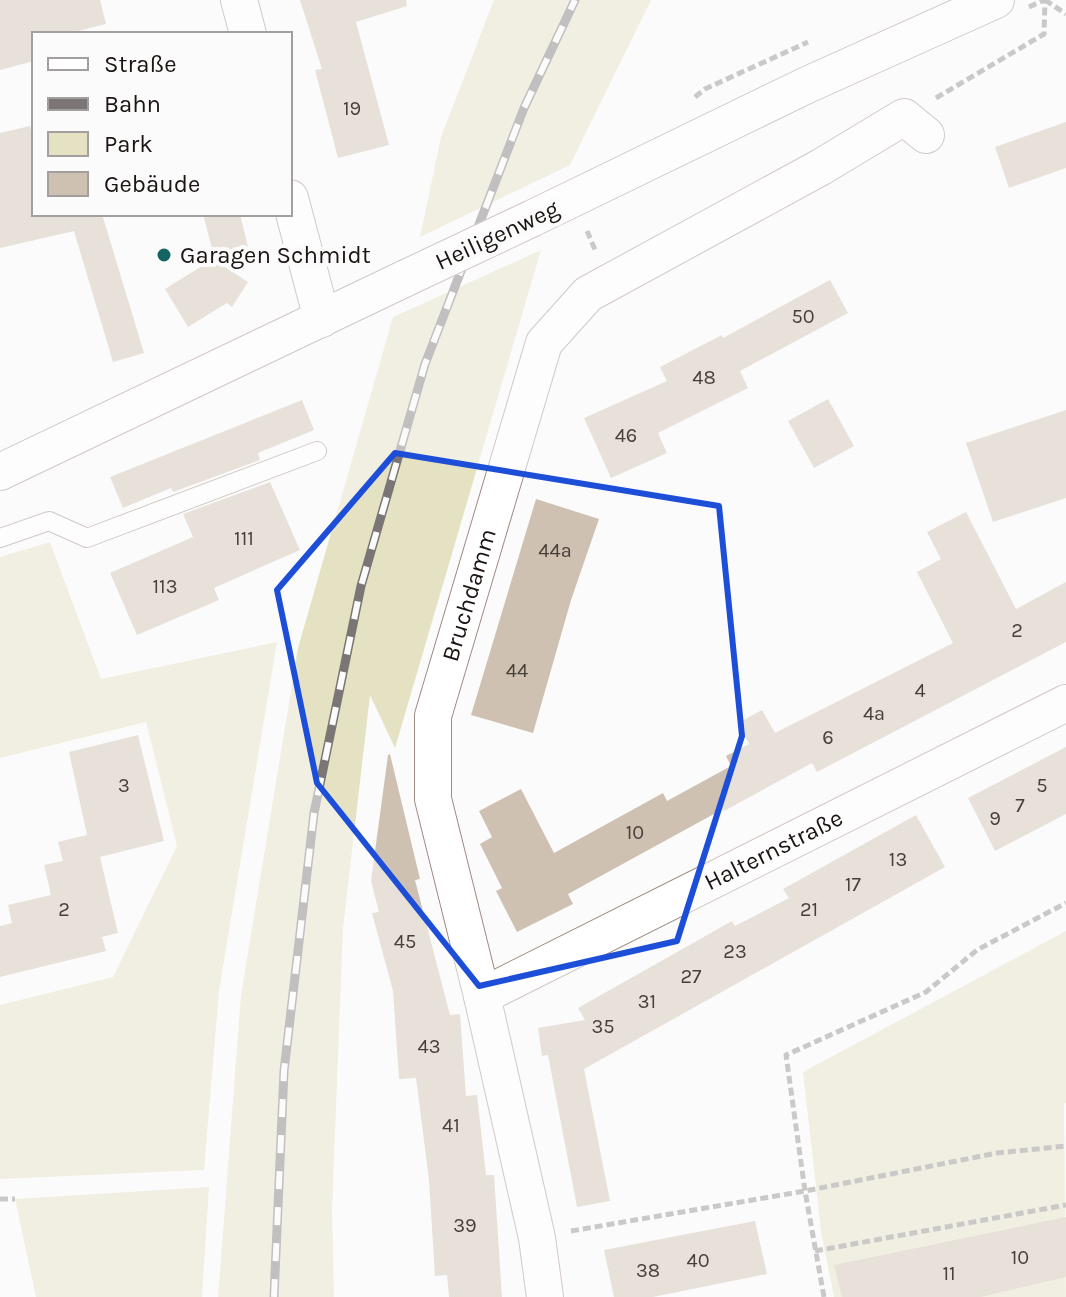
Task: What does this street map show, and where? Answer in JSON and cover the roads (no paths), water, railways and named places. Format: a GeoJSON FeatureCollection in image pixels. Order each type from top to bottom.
{"type":"FeatureCollection","features":[{"type":"Feature","properties":{"kind":"street"},"geometry":{"type":"LineString","coordinates":[[239,0],[247,32]]}},
{"type":"Feature","properties":{"kind":"street","name":"Heiligenweg"},"geometry":{"type":"LineString","coordinates":[[0,472],[807,85],[996,0]]}},
{"type":"Feature","properties":{"kind":"street","name":"Bruchdamm"},"geometry":{"type":"LineString","coordinates":[[545,1297],[537,1238],[433,799],[433,716],[544,343],[588,294],[821,167],[915,126]]}},
{"type":"Feature","properties":{"kind":"street"},"geometry":{"type":"LineString","coordinates":[[292,206],[322,319]]}},
{"type":"Feature","properties":{"kind":"street","name":"Halternstraße"},"geometry":{"type":"LineString","coordinates":[[482,996],[1066,703]]}},
{"type":"Feature","properties":{"kind":"lane"},"geometry":{"type":"LineString","coordinates":[[0,538],[49,521],[87,538],[317,451]]}},
{"type":"Feature","properties":{"kind":"railway"},"geometry":{"type":"LineString","coordinates":[[274,1297],[284,1071],[314,813],[361,586],[425,364],[524,108],[575,0]]}},
{"type":"Feature","properties":{"kind":"place","name":"Garagen Schmidt"},"geometry":{"type":"Point","coordinates":[164,255]}}]}
